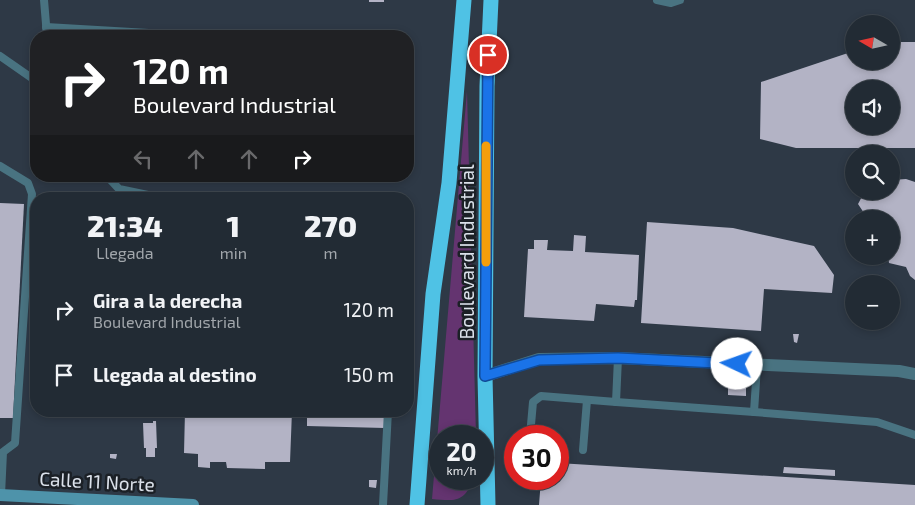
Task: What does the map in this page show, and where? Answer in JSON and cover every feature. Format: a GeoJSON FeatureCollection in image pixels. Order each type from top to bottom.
{"type":"FeatureCollection","features":[{"type":"Feature","properties":{"kind":"highway"},"geometry":{"type":"LineString","coordinates":[[417,505],[433,294],[449,183],[464,0]]}},
{"type":"Feature","properties":{"kind":"highway","name":"Boulevard Industrial"},"geometry":{"type":"LineString","coordinates":[[488,505],[485,376],[487,86],[491,0]]}},
{"type":"Feature","properties":{"kind":"street"},"geometry":{"type":"LineString","coordinates":[[485,376],[539,360],[618,358],[757,366],[899,371],[915,374]]}},
{"type":"Feature","properties":{"kind":"street","name":"Calle 11 Norte"},"geometry":{"type":"LineString","coordinates":[[0,495],[193,505]]}},
{"type":"Feature","properties":{"kind":"lane"},"geometry":{"type":"LineString","coordinates":[[44,0],[46,30]]}},
{"type":"Feature","properties":{"kind":"lane"},"geometry":{"type":"LineString","coordinates":[[657,0],[671,3],[680,0]]}},
{"type":"Feature","properties":{"kind":"lane"},"geometry":{"type":"LineString","coordinates":[[46,27],[69,30]]}},
{"type":"Feature","properties":{"kind":"lane"},"geometry":{"type":"LineString","coordinates":[[0,56],[30,77]]}},
{"type":"Feature","properties":{"kind":"lane"},"geometry":{"type":"LineString","coordinates":[[0,166],[28,183],[31,192]]}},
{"type":"Feature","properties":{"kind":"lane"},"geometry":{"type":"LineString","coordinates":[[113,182],[119,189],[133,192]]}},
{"type":"Feature","properties":{"kind":"lane"},"geometry":{"type":"LineString","coordinates":[[0,495],[2,452],[15,443],[30,223]]}},
{"type":"Feature","properties":{"kind":"lane"},"geometry":{"type":"LineString","coordinates":[[616,402],[618,358]]}},
{"type":"Feature","properties":{"kind":"lane"},"geometry":{"type":"LineString","coordinates":[[754,412],[757,366]]}},
{"type":"Feature","properties":{"kind":"lane"},"geometry":{"type":"LineString","coordinates":[[531,425],[533,402],[541,396],[877,422],[915,435]]}},
{"type":"Feature","properties":{"kind":"lane"},"geometry":{"type":"LineString","coordinates":[[583,450],[587,400]]}},
{"type":"Feature","properties":{"kind":"lane"},"geometry":{"type":"LineString","coordinates":[[383,505],[388,417]]}},
{"type":"Feature","properties":{"kind":"shaded area"},"geometry":{"type":"Polygon","coordinates":[[[467,91],[476,425],[438,425],[467,91]]]}},
{"type":"Feature","properties":{"kind":"shaded area"},"geometry":{"type":"Polygon","coordinates":[[[433,490],[468,490],[458,499],[432,499],[433,490]]]}},
{"type":"Feature","properties":{"kind":"building"},"geometry":{"type":"Polygon","coordinates":[[[369,0],[384,0],[384,2],[369,2],[369,0]]]}},
{"type":"Feature","properties":{"kind":"building"},"geometry":{"type":"Polygon","coordinates":[[[900,42],[915,42],[915,148],[900,148],[900,145],[845,145],[845,148],[796,148],[760,139],[761,82],[845,54],[845,70],[900,70],[900,42]]]}},
{"type":"Feature","properties":{"kind":"building"},"geometry":{"type":"Polygon","coordinates":[[[900,179],[915,182],[915,280],[910,276],[906,267],[898,265],[900,265],[900,210],[862,210],[858,204],[860,200],[900,200],[900,179]]]}},
{"type":"Feature","properties":{"kind":"building"},"geometry":{"type":"Polygon","coordinates":[[[0,203],[24,204],[13,418],[0,418],[0,203]]]}},
{"type":"Feature","properties":{"kind":"building"},"geometry":{"type":"Polygon","coordinates":[[[647,222],[733,228],[814,246],[834,275],[832,293],[764,289],[761,331],[641,323],[647,222]]]}},
{"type":"Feature","properties":{"kind":"building"},"geometry":{"type":"Polygon","coordinates":[[[574,235],[586,236],[585,252],[639,255],[637,300],[635,300],[634,307],[596,304],[594,321],[524,317],[528,249],[534,249],[534,240],[548,240],[547,250],[573,251],[574,235]]]}},
{"type":"Feature","properties":{"kind":"building"},"geometry":{"type":"Polygon","coordinates":[[[793,334],[799,334],[797,343],[794,342],[793,334]]]}},
{"type":"Feature","properties":{"kind":"building"},"geometry":{"type":"Polygon","coordinates":[[[728,386],[746,388],[746,396],[728,395],[728,386]]]}},
{"type":"Feature","properties":{"kind":"building"},"geometry":{"type":"Polygon","coordinates":[[[185,417],[292,417],[290,462],[265,462],[265,469],[227,468],[226,462],[210,462],[210,468],[198,467],[198,454],[184,453],[185,417]]]}},
{"type":"Feature","properties":{"kind":"building"},"geometry":{"type":"Polygon","coordinates":[[[307,417],[385,417],[385,428],[307,426],[307,417]]]}},
{"type":"Feature","properties":{"kind":"building"},"geometry":{"type":"Polygon","coordinates":[[[153,421],[156,421],[157,448],[155,448],[155,457],[146,457],[143,423],[153,423],[153,421]]]}},
{"type":"Feature","properties":{"kind":"building"},"geometry":{"type":"Polygon","coordinates":[[[110,454],[117,454],[116,459],[110,458],[110,454]]]}},
{"type":"Feature","properties":{"kind":"building"},"geometry":{"type":"Polygon","coordinates":[[[569,464],[915,485],[915,505],[539,505],[540,490],[569,490],[569,464]]]}},
{"type":"Feature","properties":{"kind":"building"},"geometry":{"type":"Polygon","coordinates":[[[784,467],[835,470],[835,476],[783,473],[784,467]]]}},
{"type":"Feature","properties":{"kind":"building"},"geometry":{"type":"Polygon","coordinates":[[[369,480],[377,480],[376,488],[369,487],[369,480]]]}},
{"type":"Feature","properties":{"kind":"slow traffic"},"geometry":{"type":"LineString","coordinates":[[486,146],[486,262]]}},
{"type":"Feature","properties":{"kind":"route"},"geometry":{"type":"LineString","coordinates":[[488,55],[486,99],[485,376],[539,360],[618,358],[737,364]]}}]}
